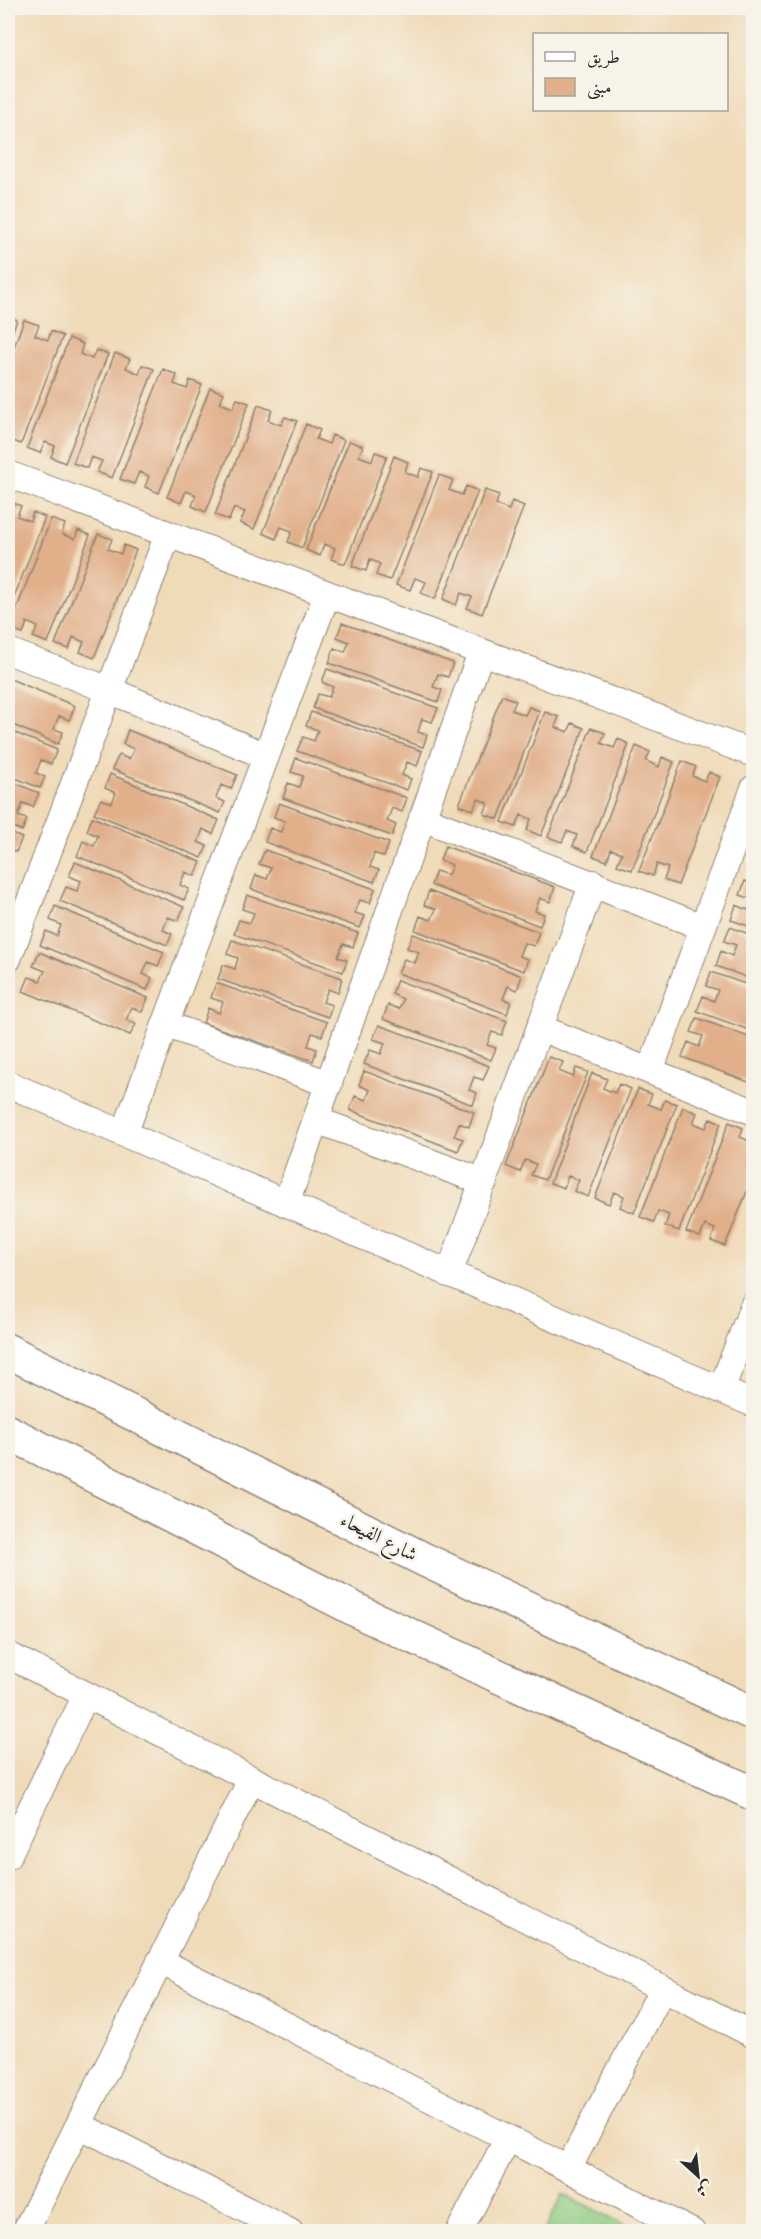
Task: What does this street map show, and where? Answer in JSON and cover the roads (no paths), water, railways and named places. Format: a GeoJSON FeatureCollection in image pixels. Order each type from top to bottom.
{"type":"FeatureCollection","features":[{"type":"Feature","properties":{"kind":"highway","name":"شارع الفيحاء"},"geometry":{"type":"LineString","coordinates":[[8,1351],[425,1560],[753,1714]]}},
{"type":"Feature","properties":{"kind":"highway"},"geometry":{"type":"LineString","coordinates":[[8,1432],[368,1616],[753,1794]]}},
{"type":"Feature","properties":{"kind":"street"},"geometry":{"type":"LineString","coordinates":[[8,474],[753,754]]}},
{"type":"Feature","properties":{"kind":"street"},"geometry":{"type":"LineString","coordinates":[[8,959],[168,534]]}},
{"type":"Feature","properties":{"kind":"street"},"geometry":{"type":"LineString","coordinates":[[124,1134],[327,594]]}},
{"type":"Feature","properties":{"kind":"street"},"geometry":{"type":"LineString","coordinates":[[8,651],[110,690],[266,756]]}},
{"type":"Feature","properties":{"kind":"street"},"geometry":{"type":"LineString","coordinates":[[286,1204],[481,652]]}},
{"type":"Feature","properties":{"kind":"street"},"geometry":{"type":"LineString","coordinates":[[650,1071],[753,788]]}},
{"type":"Feature","properties":{"kind":"street"},"geometry":{"type":"LineString","coordinates":[[422,818],[703,927]]}},
{"type":"Feature","properties":{"kind":"street"},"geometry":{"type":"LineString","coordinates":[[449,1274],[593,883]]}},
{"type":"Feature","properties":{"kind":"street"},"geometry":{"type":"LineString","coordinates":[[165,1024],[328,1084]]}},
{"type":"Feature","properties":{"kind":"street"},"geometry":{"type":"LineString","coordinates":[[540,1028],[753,1112]]}},
{"type":"Feature","properties":{"kind":"street"},"geometry":{"type":"LineString","coordinates":[[8,1084],[753,1404]]}},
{"type":"Feature","properties":{"kind":"street"},"geometry":{"type":"LineString","coordinates":[[316,1120],[484,1182]]}},
{"type":"Feature","properties":{"kind":"street"},"geometry":{"type":"LineString","coordinates":[[721,1390],[753,1304]]}},
{"type":"Feature","properties":{"kind":"street"},"geometry":{"type":"LineString","coordinates":[[8,1655],[753,2035]]}},
{"type":"Feature","properties":{"kind":"street"},"geometry":{"type":"LineString","coordinates":[[8,1856],[86,1695]]}},
{"type":"Feature","properties":{"kind":"street"},"geometry":{"type":"LineString","coordinates":[[25,2232],[251,1780]]}},
{"type":"Feature","properties":{"kind":"street"},"geometry":{"type":"LineString","coordinates":[[160,1961],[568,2169],[651,2222],[692,2232]]}},
{"type":"Feature","properties":{"kind":"street"},"geometry":{"type":"LineString","coordinates":[[568,2169],[662,1990]]}},
{"type":"Feature","properties":{"kind":"street"},"geometry":{"type":"LineString","coordinates":[[79,2125],[290,2232]]}},
{"type":"Feature","properties":{"kind":"street"},"geometry":{"type":"LineString","coordinates":[[459,2232],[508,2138]]}}]}
